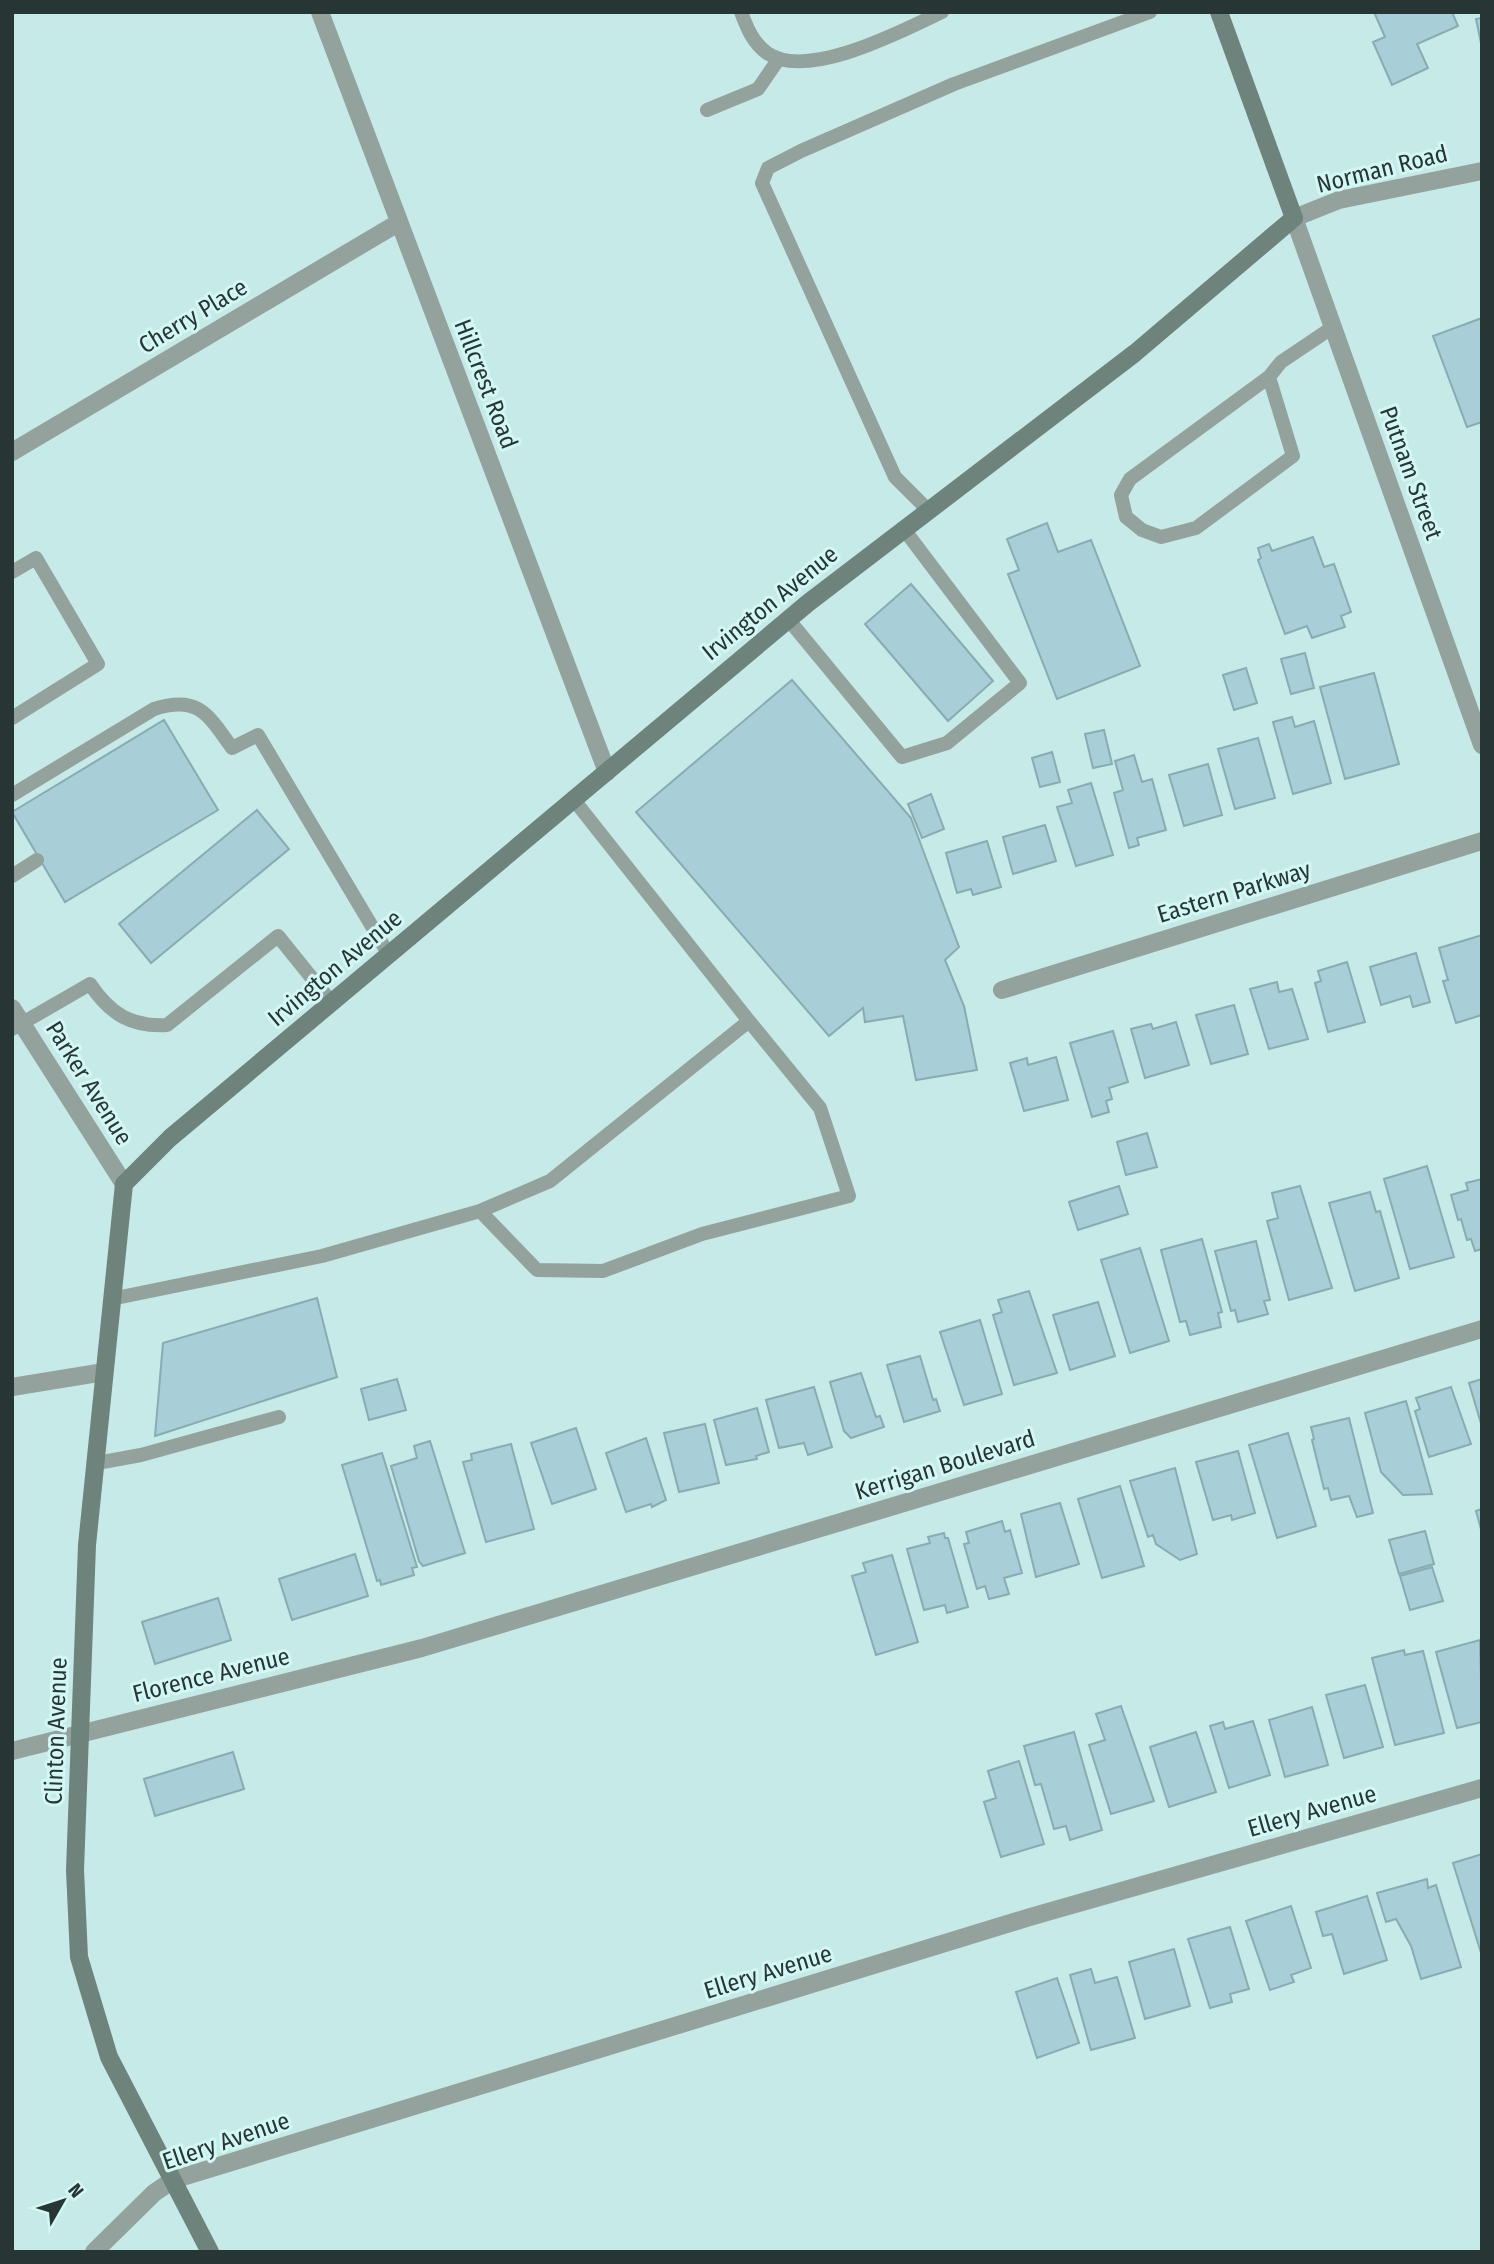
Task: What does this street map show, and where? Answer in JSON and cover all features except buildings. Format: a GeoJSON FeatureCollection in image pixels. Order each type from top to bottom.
{"type":"FeatureCollection","features":[{"type":"Feature","properties":{"kind":"main road"},"geometry":{"type":"LineString","coordinates":[[1219,12],[1294,218]]}},
{"type":"Feature","properties":{"kind":"main road","name":"Irvington Avenue"},"geometry":{"type":"LineString","coordinates":[[124,1184],[170,1138],[788,619],[903,528],[1135,353],[1294,218]]}},
{"type":"Feature","properties":{"kind":"main road","name":"Clinton Avenue"},"geometry":{"type":"LineString","coordinates":[[124,1184],[87,1545],[75,1871],[79,1957],[109,2057],[210,2252]]}},
{"type":"Feature","properties":{"kind":"street","name":"Hillcrest Road"},"geometry":{"type":"LineString","coordinates":[[320,12],[607,772]]}},
{"type":"Feature","properties":{"kind":"street","name":"Norman Road"},"geometry":{"type":"LineString","coordinates":[[1294,218],[1339,200],[1482,171]]}},
{"type":"Feature","properties":{"kind":"street","name":"Putnam Street"},"geometry":{"type":"LineString","coordinates":[[1294,218],[1482,745]]}},
{"type":"Feature","properties":{"kind":"street","name":"Cherry Place"},"geometry":{"type":"LineString","coordinates":[[12,452],[398,223]]}},
{"type":"Feature","properties":{"kind":"street","name":"Eastern Parkway"},"geometry":{"type":"LineString","coordinates":[[1002,990],[1482,841]]}},
{"type":"Feature","properties":{"kind":"street","name":"Parker Avenue"},"geometry":{"type":"LineString","coordinates":[[12,1008],[18,1027],[124,1184]]}},
{"type":"Feature","properties":{"kind":"street","name":"Kerrigan Boulevard"},"geometry":{"type":"LineString","coordinates":[[422,1648],[1482,1329]]}},
{"type":"Feature","properties":{"kind":"street"},"geometry":{"type":"LineString","coordinates":[[12,1387],[104,1372]]}},
{"type":"Feature","properties":{"kind":"street","name":"Florence Avenue"},"geometry":{"type":"LineString","coordinates":[[12,1751],[422,1648]]}},
{"type":"Feature","properties":{"kind":"street","name":"Ellery Avenue"},"geometry":{"type":"LineString","coordinates":[[94,2252],[154,2193],[173,2180],[1030,1917],[1482,1788]]}},
{"type":"Feature","properties":{"kind":"lane"},"geometry":{"type":"LineString","coordinates":[[741,12],[757,45],[778,60],[791,63],[820,59],[879,40],[942,12]]}},
{"type":"Feature","properties":{"kind":"lane"},"geometry":{"type":"LineString","coordinates":[[928,509],[895,477],[762,183],[768,168],[954,84],[1150,12]]}},
{"type":"Feature","properties":{"kind":"lane"},"geometry":{"type":"LineString","coordinates":[[707,110],[758,89],[778,60]]}},
{"type":"Feature","properties":{"kind":"lane"},"geometry":{"type":"LineString","coordinates":[[1269,377],[1293,456],[1196,528],[1161,537],[1142,530],[1126,517],[1121,495],[1130,479],[1269,377],[1281,362],[1333,327]]}},
{"type":"Feature","properties":{"kind":"lane"},"geometry":{"type":"LineString","coordinates":[[788,619],[902,757],[947,743],[1020,683],[903,528]]}},
{"type":"Feature","properties":{"kind":"lane"},"geometry":{"type":"LineString","coordinates":[[12,572],[36,558],[97,664],[12,718]]}},
{"type":"Feature","properties":{"kind":"lane"},"geometry":{"type":"LineString","coordinates":[[12,795],[154,709],[173,703],[193,706],[207,714],[232,748],[258,735],[389,955]]}},
{"type":"Feature","properties":{"kind":"lane"},"geometry":{"type":"LineString","coordinates":[[480,1211],[537,1270],[603,1271],[702,1234],[849,1196],[820,1108],[574,800]]}},
{"type":"Feature","properties":{"kind":"lane"},"geometry":{"type":"LineString","coordinates":[[12,876],[37,860]]}},
{"type":"Feature","properties":{"kind":"lane"},"geometry":{"type":"LineString","coordinates":[[18,1027],[90,984],[104,1006],[127,1021],[145,1026],[167,1025],[278,936],[332,1003]]}},
{"type":"Feature","properties":{"kind":"lane"},"geometry":{"type":"LineString","coordinates":[[111,1299],[322,1256],[480,1211],[550,1181],[749,1021]]}},
{"type":"Feature","properties":{"kind":"lane"},"geometry":{"type":"LineString","coordinates":[[97,1463],[141,1455],[279,1417]]}}]}
